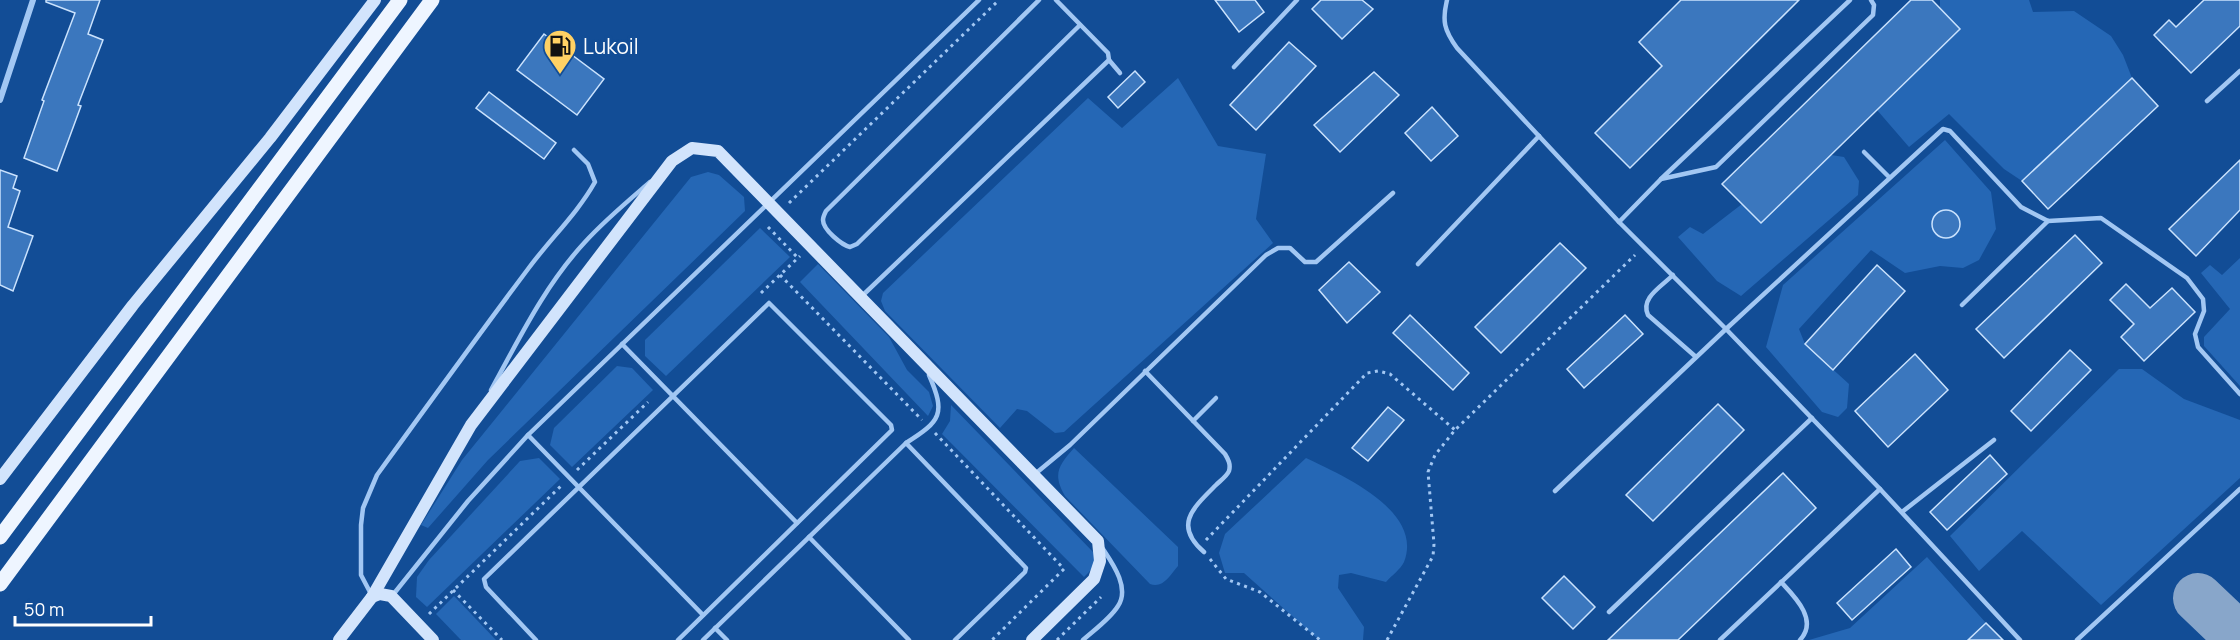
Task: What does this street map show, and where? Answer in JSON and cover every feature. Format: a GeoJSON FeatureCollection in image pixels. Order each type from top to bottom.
{"type":"FeatureCollection","features":[{"type":"Feature","properties":{"kind":"main road"},"geometry":{"type":"LineString","coordinates":[[0,537],[400,0]]}},
{"type":"Feature","properties":{"kind":"main road"},"geometry":{"type":"LineString","coordinates":[[0,584],[432,0]]}},
{"type":"Feature","properties":{"kind":"street"},"geometry":{"type":"LineString","coordinates":[[0,100],[33,0]]}},
{"type":"Feature","properties":{"kind":"street"},"geometry":{"type":"LineString","coordinates":[[0,479],[134,305],[270,138],[375,0]]}},
{"type":"Feature","properties":{"kind":"street"},"geometry":{"type":"LineString","coordinates":[[339,640],[372,597],[471,425],[672,161],[692,148],[718,151],[1098,541],[1100,561],[1094,579],[1032,640]]}},
{"type":"Feature","properties":{"kind":"street"},"geometry":{"type":"LineString","coordinates":[[0,595],[18,561]]}},
{"type":"Feature","properties":{"kind":"street"},"geometry":{"type":"LineString","coordinates":[[372,597],[380,594],[391,596],[433,640]]}},
{"type":"Feature","properties":{"kind":"lane"},"geometry":{"type":"LineString","coordinates":[[391,596],[468,501],[528,435],[979,0]]}},
{"type":"Feature","properties":{"kind":"lane"},"geometry":{"type":"LineString","coordinates":[[1039,0],[826,211],[823,219],[825,226],[843,245],[850,247],[857,244],[1080,26]]}},
{"type":"Feature","properties":{"kind":"lane"},"geometry":{"type":"LineString","coordinates":[[1056,0],[1108,53],[1108,60],[1120,73]]}},
{"type":"Feature","properties":{"kind":"lane"},"geometry":{"type":"LineString","coordinates":[[1234,67],[1297,0]]}},
{"type":"Feature","properties":{"kind":"lane"},"geometry":{"type":"LineString","coordinates":[[1448,0],[1443,17],[1448,35],[1619,222],[1812,418],[2020,640]]}},
{"type":"Feature","properties":{"kind":"lane"},"geometry":{"type":"LineString","coordinates":[[1619,222],[1661,179],[1850,0]]}},
{"type":"Feature","properties":{"kind":"lane"},"geometry":{"type":"LineString","coordinates":[[1661,179],[1716,166],[1873,15],[1874,5],[1871,0]]}},
{"type":"Feature","properties":{"kind":"lane"},"geometry":{"type":"LineString","coordinates":[[860,298],[1108,60]]}},
{"type":"Feature","properties":{"kind":"lane"},"geometry":{"type":"LineString","coordinates":[[2207,101],[2240,71]]}},
{"type":"Feature","properties":{"kind":"lane"},"geometry":{"type":"LineString","coordinates":[[1555,490],[1943,129],[1950,131],[2021,207],[2048,220],[2101,218],[2187,279],[2203,299],[2204,311],[2195,334],[2198,347],[2240,394]]}},
{"type":"Feature","properties":{"kind":"lane"},"geometry":{"type":"LineString","coordinates":[[1418,264],[1539,136]]}},
{"type":"Feature","properties":{"kind":"lane"},"geometry":{"type":"LineString","coordinates":[[372,597],[361,576],[361,525],[368,491],[377,475],[528,268],[585,200],[595,182],[588,164],[574,150]]}},
{"type":"Feature","properties":{"kind":"lane"},"geometry":{"type":"LineString","coordinates":[[1864,152],[1889,177]]}},
{"type":"Feature","properties":{"kind":"lane"},"geometry":{"type":"LineString","coordinates":[[471,425],[536,309],[563,270],[585,242],[672,161]]}},
{"type":"Feature","properties":{"kind":"lane"},"geometry":{"type":"LineString","coordinates":[[1035,474],[1070,445],[1266,255],[1278,248],[1290,248],[1305,261],[1316,262],[1393,193]]}},
{"type":"Feature","properties":{"kind":"lane"},"geometry":{"type":"LineString","coordinates":[[1962,305],[2048,220]]}},
{"type":"Feature","properties":{"kind":"lane"},"geometry":{"type":"LineString","coordinates":[[1673,275],[1646,301],[1645,308],[1648,315],[1696,357]]}},
{"type":"Feature","properties":{"kind":"lane"},"geometry":{"type":"LineString","coordinates":[[536,640],[486,587],[484,579],[769,303],[804,336],[892,428],[862,462],[678,640]]}},
{"type":"Feature","properties":{"kind":"lane"},"geometry":{"type":"LineString","coordinates":[[622,344],[797,523]]}},
{"type":"Feature","properties":{"kind":"lane"},"geometry":{"type":"LineString","coordinates":[[703,640],[906,443],[930,428],[937,415],[939,398],[926,366]]}},
{"type":"Feature","properties":{"kind":"lane"},"geometry":{"type":"LineString","coordinates":[[1144,371],[1225,454],[1229,463],[1228,472],[1196,506],[1189,518],[1187,529],[1192,542],[1204,552]]}},
{"type":"Feature","properties":{"kind":"lane"},"geometry":{"type":"LineString","coordinates":[[1193,421],[1216,398]]}},
{"type":"Feature","properties":{"kind":"lane"},"geometry":{"type":"LineString","coordinates":[[1609,612],[1812,418]]}},
{"type":"Feature","properties":{"kind":"lane"},"geometry":{"type":"LineString","coordinates":[[528,435],[704,615]]}},
{"type":"Feature","properties":{"kind":"lane"},"geometry":{"type":"LineString","coordinates":[[1902,512],[1994,440]]}},
{"type":"Feature","properties":{"kind":"lane"},"geometry":{"type":"LineString","coordinates":[[906,443],[1026,568],[1025,572],[955,640]]}},
{"type":"Feature","properties":{"kind":"lane"},"geometry":{"type":"LineString","coordinates":[[1720,640],[1880,489]]}},
{"type":"Feature","properties":{"kind":"lane"},"geometry":{"type":"LineString","coordinates":[[2077,640],[2240,489]]}},
{"type":"Feature","properties":{"kind":"lane"},"geometry":{"type":"LineString","coordinates":[[809,537],[909,640]]}},
{"type":"Feature","properties":{"kind":"lane"},"geometry":{"type":"LineString","coordinates":[[1083,640],[1119,605],[1122,585],[1114,565],[1098,541]]}},
{"type":"Feature","properties":{"kind":"lane"},"geometry":{"type":"LineString","coordinates":[[1781,582],[1799,602],[1805,615],[1807,626],[1800,640]]}},
{"type":"Feature","properties":{"kind":"lane"},"geometry":{"type":"LineString","coordinates":[[716,628],[727,640]]}},
{"type":"Feature","properties":{"kind":"path"},"geometry":{"type":"LineString","coordinates":[[788,204],[999,0]]}},
{"type":"Feature","properties":{"kind":"path"},"geometry":{"type":"LineString","coordinates":[[768,227],[798,258]]}},
{"type":"Feature","properties":{"kind":"path"},"geometry":{"type":"LineString","coordinates":[[755,299],[810,246]]}},
{"type":"Feature","properties":{"kind":"path"},"geometry":{"type":"LineString","coordinates":[[1387,640],[1432,556],[1434,544],[1428,472],[1435,455],[1455,430],[1644,246]]}},
{"type":"Feature","properties":{"kind":"path"},"geometry":{"type":"LineString","coordinates":[[780,275],[1064,568],[992,640]]}},
{"type":"Feature","properties":{"kind":"path"},"geometry":{"type":"LineString","coordinates":[[1320,640],[1260,592],[1226,579],[1204,552],[1204,542],[1367,373],[1378,371],[1390,374],[1455,430]]}},
{"type":"Feature","properties":{"kind":"path"},"geometry":{"type":"LineString","coordinates":[[427,616],[663,387]]}},
{"type":"Feature","properties":{"kind":"path"},"geometry":{"type":"LineString","coordinates":[[453,590],[502,640]]}},
{"type":"Feature","properties":{"kind":"path"},"geometry":{"type":"LineString","coordinates":[[1057,640],[1101,597]]}},
{"type":"Feature","properties":{"kind":"shaded area"},"geometry":{"type":"Polygon","coordinates":[[[1940,0],[2029,0],[2033,12],[2074,11],[2111,36],[2123,55],[2132,78],[2022,181],[2004,169],[1949,114],[1909,147],[1877,110],[1960,29],[1940,9],[1940,0]]]}},
{"type":"Feature","properties":{"kind":"shaded area"},"geometry":{"type":"Polygon","coordinates":[[[1178,78],[1218,146],[1266,154],[1256,219],[1273,243],[1064,432],[1055,433],[1027,411],[1017,409],[1000,428],[885,311],[881,301],[883,293],[1088,98],[1122,128],[1178,78]]]}},
{"type":"Feature","properties":{"kind":"shaded area"},"geometry":{"type":"Polygon","coordinates":[[[1945,140],[1991,192],[1996,229],[1979,260],[1963,268],[1940,266],[1905,273],[1871,250],[1799,329],[1805,344],[1849,384],[1847,408],[1838,417],[1822,412],[1766,347],[1783,285],[1945,140]]]}},
{"type":"Feature","properties":{"kind":"shaded area"},"geometry":{"type":"Polygon","coordinates":[[[1831,155],[1844,157],[1859,181],[1858,195],[1741,296],[1717,281],[1678,237],[1690,227],[1703,234],[1742,204],[1761,223],[1831,155]]]}},
{"type":"Feature","properties":{"kind":"shaded area"},"geometry":{"type":"Polygon","coordinates":[[[708,172],[719,175],[744,197],[745,211],[488,460],[428,528],[421,525],[462,460],[691,177],[708,172]]]}},
{"type":"Feature","properties":{"kind":"shaded area"},"geometry":{"type":"Polygon","coordinates":[[[760,228],[790,257],[666,376],[645,356],[645,340],[760,228]]]}},
{"type":"Feature","properties":{"kind":"shaded area"},"geometry":{"type":"Polygon","coordinates":[[[2240,258],[2240,386],[2204,346],[2204,337],[2230,309],[2201,273],[2210,265],[2222,275],[2240,258]]]}},
{"type":"Feature","properties":{"kind":"shaded area"},"geometry":{"type":"Polygon","coordinates":[[[818,264],[889,337],[907,370],[929,392],[933,406],[928,416],[800,282],[818,264]]]}},
{"type":"Feature","properties":{"kind":"shaded area"},"geometry":{"type":"Polygon","coordinates":[[[617,366],[632,368],[653,390],[572,467],[550,445],[554,428],[617,366]]]}},
{"type":"Feature","properties":{"kind":"shaded area"},"geometry":{"type":"Polygon","coordinates":[[[2119,369],[2142,369],[2184,399],[2240,420],[2240,478],[2101,605],[2022,531],[1979,571],[1950,536],[2119,369]]]}},
{"type":"Feature","properties":{"kind":"shaded area"},"geometry":{"type":"Polygon","coordinates":[[[951,405],[1094,553],[1094,567],[1084,577],[942,434],[950,421],[951,405]]]}},
{"type":"Feature","properties":{"kind":"shaded area"},"geometry":{"type":"Polygon","coordinates":[[[1074,448],[1178,547],[1178,566],[1159,585],[1150,584],[1065,496],[1059,482],[1059,470],[1074,448]]]}},
{"type":"Feature","properties":{"kind":"shaded area"},"geometry":{"type":"Polygon","coordinates":[[[539,458],[560,479],[427,607],[416,597],[417,577],[429,560],[520,461],[539,458]]]}},
{"type":"Feature","properties":{"kind":"shaded area"},"geometry":{"type":"Polygon","coordinates":[[[1306,458],[1339,474],[1376,497],[1391,511],[1402,527],[1407,544],[1404,562],[1386,582],[1351,573],[1339,575],[1338,588],[1364,627],[1363,640],[1319,640],[1244,573],[1225,573],[1219,553],[1225,534],[1306,458]]]}},
{"type":"Feature","properties":{"kind":"shaded area"},"geometry":{"type":"Polygon","coordinates":[[[1927,557],[1986,623],[1968,640],[1809,640],[1850,628],[1927,557]]]}},
{"type":"Feature","properties":{"kind":"shaded area"},"geometry":{"type":"Polygon","coordinates":[[[454,596],[496,640],[461,640],[436,614],[454,596]]]}},
{"type":"Feature","properties":{"kind":"building"},"geometry":{"type":"Polygon","coordinates":[[[46,0],[100,0],[88,34],[103,40],[78,105],[81,106],[57,171],[24,158],[44,101],[42,100],[75,13],[46,2],[46,0]]]}},
{"type":"Feature","properties":{"kind":"building"},"geometry":{"type":"Polygon","coordinates":[[[1215,0],[1255,0],[1264,12],[1239,32],[1215,0]]]}},
{"type":"Feature","properties":{"kind":"building"},"geometry":{"type":"Polygon","coordinates":[[[1321,0],[1362,0],[1373,9],[1342,39],[1312,9],[1321,0]]]}},
{"type":"Feature","properties":{"kind":"building"},"geometry":{"type":"Polygon","coordinates":[[[1681,0],[1799,0],[1630,168],[1595,133],[1662,66],[1639,42],[1681,0]]]}},
{"type":"Feature","properties":{"kind":"building"},"geometry":{"type":"Polygon","coordinates":[[[1911,0],[1932,0],[1960,29],[1761,223],[1722,184],[1911,0]]]}},
{"type":"Feature","properties":{"kind":"building"},"geometry":{"type":"Polygon","coordinates":[[[2204,0],[2240,0],[2240,26],[2191,73],[2154,35],[2169,20],[2176,27],[2204,0]]]}},
{"type":"Feature","properties":{"kind":"building","name":"Lukoil"},"geometry":{"type":"Polygon","coordinates":[[[544,34],[604,79],[577,115],[517,70],[544,34]]]}},
{"type":"Feature","properties":{"kind":"building"},"geometry":{"type":"Polygon","coordinates":[[[1289,42],[1316,66],[1256,130],[1230,105],[1289,42]]]}},
{"type":"Feature","properties":{"kind":"building"},"geometry":{"type":"Polygon","coordinates":[[[1135,71],[1145,82],[1118,108],[1108,97],[1135,71]]]}},
{"type":"Feature","properties":{"kind":"building"},"geometry":{"type":"Polygon","coordinates":[[[1374,72],[1399,95],[1340,152],[1314,125],[1374,72]]]}},
{"type":"Feature","properties":{"kind":"building"},"geometry":{"type":"Polygon","coordinates":[[[2132,78],[2158,106],[2048,209],[2022,181],[2132,78]]]}},
{"type":"Feature","properties":{"kind":"building"},"geometry":{"type":"Polygon","coordinates":[[[489,92],[556,143],[544,159],[476,108],[489,92]]]}},
{"type":"Feature","properties":{"kind":"building"},"geometry":{"type":"Polygon","coordinates":[[[1432,107],[1458,136],[1431,161],[1405,133],[1432,107]]]}},
{"type":"Feature","properties":{"kind":"building"},"geometry":{"type":"Polygon","coordinates":[[[2240,160],[2240,210],[2196,256],[2169,229],[2240,160]]]}},
{"type":"Feature","properties":{"kind":"building"},"geometry":{"type":"Polygon","coordinates":[[[0,170],[17,176],[13,188],[20,191],[8,227],[33,236],[13,291],[0,285],[0,170]]]}},
{"type":"Feature","properties":{"kind":"building"},"geometry":{"type":"Polygon","coordinates":[[[1946,210],[1956,214],[1960,224],[1956,234],[1946,238],[1936,234],[1932,224],[1936,214],[1946,210]]]}},
{"type":"Feature","properties":{"kind":"building"},"geometry":{"type":"Polygon","coordinates":[[[2075,235],[2102,263],[2004,358],[1976,329],[2075,235]]]}},
{"type":"Feature","properties":{"kind":"building"},"geometry":{"type":"Polygon","coordinates":[[[1560,243],[1586,268],[1501,353],[1475,327],[1560,243]]]}},
{"type":"Feature","properties":{"kind":"building"},"geometry":{"type":"Polygon","coordinates":[[[1349,262],[1380,292],[1347,323],[1319,290],[1349,262]]]}},
{"type":"Feature","properties":{"kind":"building"},"geometry":{"type":"Polygon","coordinates":[[[1877,265],[1905,291],[1833,370],[1805,344],[1877,265]]]}},
{"type":"Feature","properties":{"kind":"building"},"geometry":{"type":"Polygon","coordinates":[[[2126,284],[2150,308],[2172,288],[2195,312],[2144,361],[2121,337],[2134,324],[2110,300],[2126,284]]]}},
{"type":"Feature","properties":{"kind":"building"},"geometry":{"type":"Polygon","coordinates":[[[1410,315],[1469,373],[1453,390],[1393,333],[1410,315]]]}},
{"type":"Feature","properties":{"kind":"building"},"geometry":{"type":"Polygon","coordinates":[[[1625,315],[1643,334],[1584,388],[1567,369],[1625,315]]]}},
{"type":"Feature","properties":{"kind":"building"},"geometry":{"type":"Polygon","coordinates":[[[2070,350],[2091,370],[2031,431],[2011,411],[2070,350]]]}},
{"type":"Feature","properties":{"kind":"building"},"geometry":{"type":"Polygon","coordinates":[[[1915,354],[1948,390],[1888,447],[1855,411],[1915,354]]]}},
{"type":"Feature","properties":{"kind":"building"},"geometry":{"type":"Polygon","coordinates":[[[1718,404],[1744,430],[1653,521],[1626,495],[1718,404]]]}},
{"type":"Feature","properties":{"kind":"building"},"geometry":{"type":"Polygon","coordinates":[[[1388,407],[1404,420],[1368,461],[1352,448],[1388,407]]]}},
{"type":"Feature","properties":{"kind":"building"},"geometry":{"type":"Polygon","coordinates":[[[1990,455],[2007,474],[1947,530],[1930,512],[1990,455]]]}},
{"type":"Feature","properties":{"kind":"building"},"geometry":{"type":"Polygon","coordinates":[[[1783,473],[1816,508],[1678,640],[1608,640],[1783,473]]]}},
{"type":"Feature","properties":{"kind":"building"},"geometry":{"type":"Polygon","coordinates":[[[1896,549],[1911,567],[1852,620],[1837,603],[1896,549]]]}},
{"type":"Feature","properties":{"kind":"building"},"geometry":{"type":"Polygon","coordinates":[[[1564,576],[1595,607],[1573,629],[1542,598],[1564,576]]]}},
{"type":"Feature","properties":{"kind":"building"},"geometry":{"type":"Polygon","coordinates":[[[1986,623],[2003,640],[1968,640],[1986,623]]]}},
{"type":"Feature","properties":{"kind":"taxiway"},"geometry":{"type":"LineString","coordinates":[[2198,598],[2240,638]]}},
{"type":"Feature","properties":{"kind":"place","name":"Lukoil"},"geometry":{"type":"Point","coordinates":[560,75]}}]}
